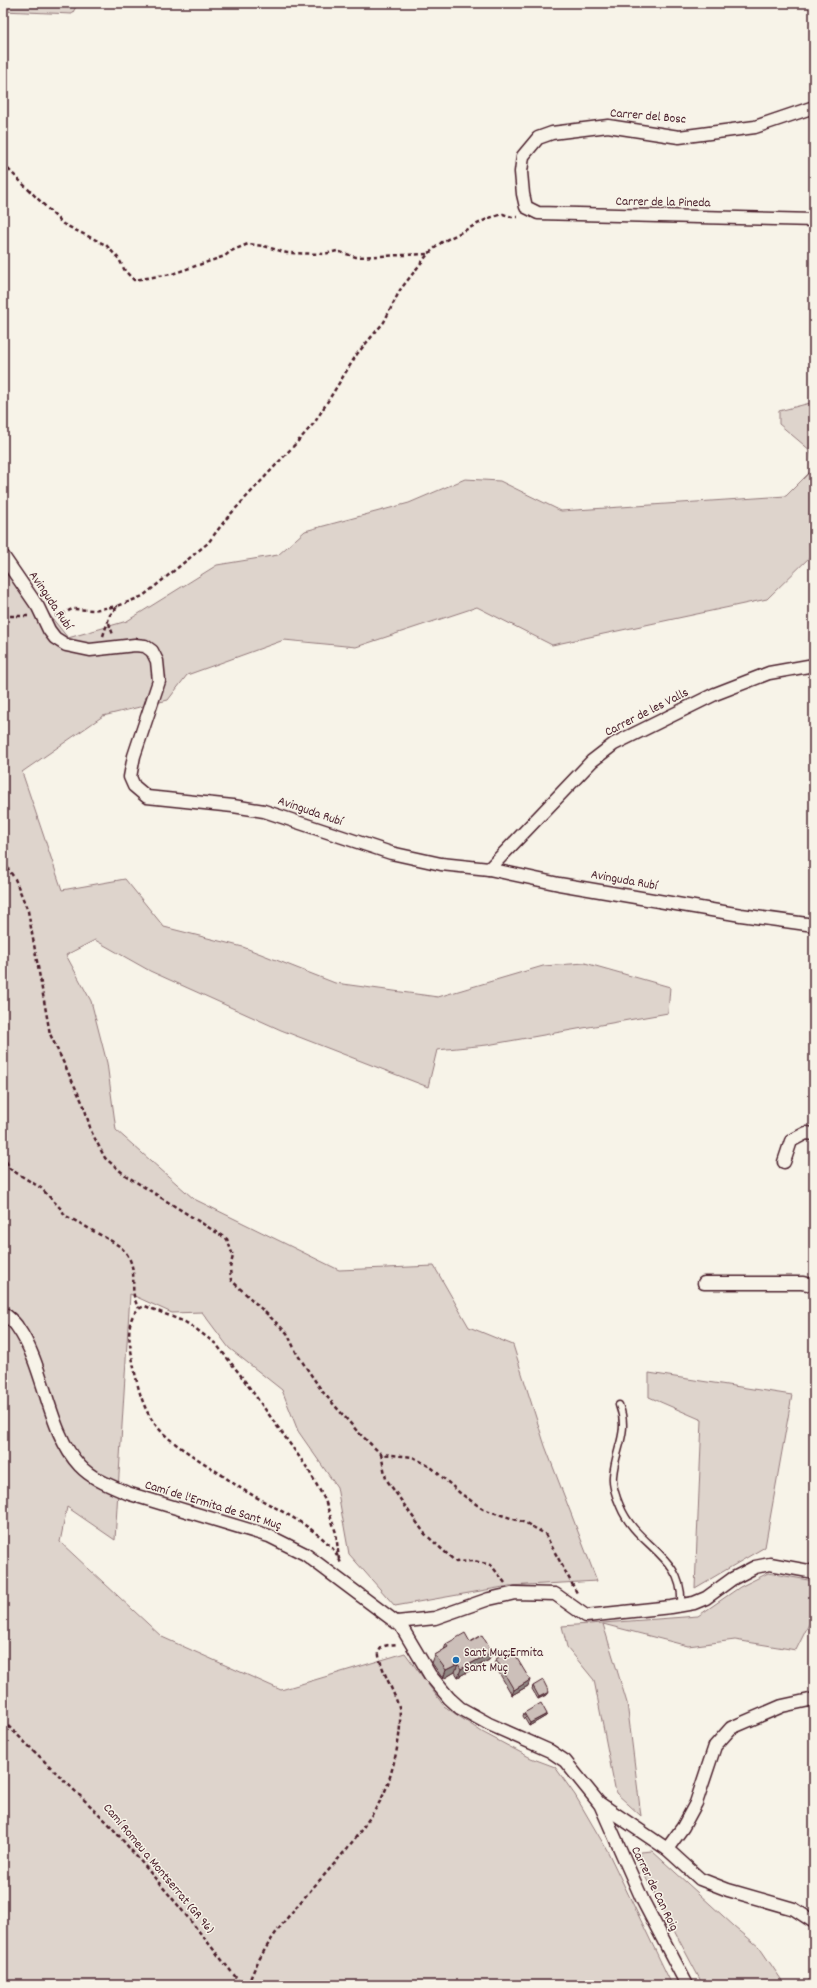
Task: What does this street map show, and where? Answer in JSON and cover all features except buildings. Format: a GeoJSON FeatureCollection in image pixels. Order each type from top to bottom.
{"type":"FeatureCollection","features":[{"type":"Feature","properties":{"kind":"street","name":"Carrer del Bosc"},"geometry":{"type":"LineString","coordinates":[[538,214],[526,207],[521,172],[523,156],[538,138],[552,133],[608,126],[679,137],[755,127],[814,107]]}},
{"type":"Feature","properties":{"kind":"street","name":"Carrer de la Pineda"},"geometry":{"type":"LineString","coordinates":[[538,214],[814,220]]}},
{"type":"Feature","properties":{"kind":"street","name":"Avinguda Rubí"},"geometry":{"type":"LineString","coordinates":[[3,556],[55,638],[66,646],[90,650],[135,645],[145,646],[152,651],[157,662],[159,681],[134,756],[130,777],[134,786],[147,797],[233,806],[264,811],[391,853],[442,864],[489,869],[559,884],[741,915],[814,925]]}},
{"type":"Feature","properties":{"kind":"street","name":"Carrer de les Valls"},"geometry":{"type":"LineString","coordinates":[[489,869],[592,761],[614,744],[715,694],[769,673],[814,665]]}},
{"type":"Feature","properties":{"kind":"street"},"geometry":{"type":"LineString","coordinates":[[784,1162],[791,1142],[806,1133],[814,1134]]}},
{"type":"Feature","properties":{"kind":"street"},"geometry":{"type":"LineString","coordinates":[[704,1283],[802,1283],[814,1285]]}},
{"type":"Feature","properties":{"kind":"street","name":"Camí de l'Ermita de Sant Muç"},"geometry":{"type":"LineString","coordinates":[[3,1313],[18,1327],[36,1364],[63,1439],[71,1456],[87,1472],[104,1483],[146,1500],[246,1528],[288,1544],[346,1584],[397,1622],[430,1675],[449,1698],[460,1708],[489,1724],[550,1751],[572,1768],[599,1803]]}},
{"type":"Feature","properties":{"kind":"street"},"geometry":{"type":"LineString","coordinates":[[397,1622],[435,1618],[489,1599],[510,1594],[556,1594],[586,1616],[681,1606],[706,1598],[732,1579],[770,1564],[814,1572]]}},
{"type":"Feature","properties":{"kind":"street"},"geometry":{"type":"LineString","coordinates":[[667,1849],[683,1827],[696,1803],[715,1746],[730,1728],[782,1706],[814,1699]]}},
{"type":"Feature","properties":{"kind":"street"},"geometry":{"type":"LineString","coordinates":[[599,1803],[667,1849],[700,1879],[728,1890],[794,1909],[814,1922]]}},
{"type":"Feature","properties":{"kind":"street","name":"Carrer de Can Roig"},"geometry":{"type":"LineString","coordinates":[[599,1803],[643,1901],[687,1985]]}},
{"type":"Feature","properties":{"kind":"lane"},"geometry":{"type":"LineString","coordinates":[[619,1405],[625,1425],[613,1477],[614,1492],[629,1524],[673,1568],[681,1585],[681,1606]]}},
{"type":"Feature","properties":{"kind":"path"},"geometry":{"type":"LineString","coordinates":[[3,164],[63,224],[106,246],[119,259],[125,271],[134,280],[172,274],[225,256],[231,251],[248,244],[264,246],[287,253],[324,254],[337,251],[356,257],[428,254]]}},
{"type":"Feature","properties":{"kind":"path"},"geometry":{"type":"LineString","coordinates":[[3,616],[61,615],[72,609],[93,610],[118,606],[143,596],[192,557],[208,542],[226,519],[274,469],[315,422],[344,373],[384,322],[400,290],[428,254],[442,242],[489,218],[503,214],[512,217],[538,214]]}},
{"type":"Feature","properties":{"kind":"path"},"geometry":{"type":"LineString","coordinates":[[100,649],[100,643],[110,615],[118,606]]}},
{"type":"Feature","properties":{"kind":"path"},"geometry":{"type":"LineString","coordinates":[[3,861],[15,879],[28,911],[50,1034],[84,1106],[91,1131],[105,1158],[125,1176],[227,1239],[233,1256],[230,1268],[231,1280],[287,1332],[297,1354],[322,1391],[357,1431],[381,1454],[386,1479],[425,1534],[456,1562],[474,1561],[491,1564],[505,1582],[510,1594]]}},
{"type":"Feature","properties":{"kind":"path"},"geometry":{"type":"LineString","coordinates":[[3,1155],[10,1169],[42,1188],[62,1210],[65,1216],[78,1221],[118,1244],[128,1256],[133,1272],[135,1302],[139,1308]]}},
{"type":"Feature","properties":{"kind":"path"},"geometry":{"type":"LineString","coordinates":[[340,1560],[328,1544],[316,1534],[247,1492],[190,1453],[162,1431],[152,1420],[137,1378],[130,1338],[130,1321],[139,1308],[145,1306],[185,1322],[207,1337],[227,1358],[308,1469],[325,1500],[336,1533],[340,1560],[346,1584]]}},
{"type":"Feature","properties":{"kind":"path"},"geometry":{"type":"LineString","coordinates":[[381,1454],[413,1456],[432,1468],[460,1493],[483,1509],[509,1519],[526,1523],[545,1534],[577,1592],[586,1616]]}},
{"type":"Feature","properties":{"kind":"path"},"geometry":{"type":"LineString","coordinates":[[248,1985],[257,1961],[266,1948],[294,1910],[336,1863],[368,1821],[385,1793],[395,1760],[399,1710],[379,1652],[382,1647],[410,1641]]}},
{"type":"Feature","properties":{"kind":"path","name":"Camí Romeu a Montserrat (GR 96)"},"geometry":{"type":"LineString","coordinates":[[3,1720],[108,1823],[177,1904],[242,1985]]}},
{"type":"Feature","properties":{"kind":"shaded area"},"geometry":{"type":"Polygon","coordinates":[[[3,3],[78,3],[72,14],[3,11],[3,3]]]}},
{"type":"Feature","properties":{"kind":"shaded area"},"geometry":{"type":"Polygon","coordinates":[[[814,402],[814,553],[767,599],[552,645],[477,607],[356,647],[284,640],[187,675],[168,700],[103,716],[22,772],[62,890],[125,879],[164,927],[243,947],[335,983],[438,997],[543,966],[585,963],[670,987],[668,1013],[487,1045],[437,1050],[428,1087],[281,1030],[150,971],[95,940],[66,955],[91,1001],[107,1063],[116,1130],[194,1199],[339,1270],[434,1266],[469,1327],[513,1345],[545,1446],[597,1581],[509,1586],[395,1606],[349,1554],[337,1487],[298,1431],[282,1390],[229,1348],[202,1312],[172,1313],[130,1294],[115,1540],[67,1507],[60,1542],[162,1637],[281,1690],[405,1653],[444,1706],[482,1732],[531,1758],[555,1767],[575,1795],[607,1850],[672,1985],[3,1985],[3,557],[68,638],[127,621],[217,565],[278,555],[305,531],[409,503],[465,479],[500,481],[561,511],[786,496],[813,469],[811,451],[779,424],[779,411],[814,402]]]}},
{"type":"Feature","properties":{"kind":"shaded area"},"geometry":{"type":"Polygon","coordinates":[[[649,1373],[792,1395],[765,1547],[695,1588],[702,1420],[649,1397],[649,1373]]]}},
{"type":"Feature","properties":{"kind":"shaded area"},"geometry":{"type":"Polygon","coordinates":[[[768,1573],[814,1581],[814,1620],[811,1620],[796,1650],[735,1640],[688,1646],[603,1624],[627,1703],[641,1816],[616,1793],[594,1680],[567,1647],[562,1626],[698,1616],[740,1587],[768,1573]]]}},
{"type":"Feature","properties":{"kind":"shaded area"},"geometry":{"type":"Polygon","coordinates":[[[652,1851],[759,1947],[785,1985],[703,1985],[639,1865],[641,1852],[652,1851]]]}},
{"type":"Feature","properties":{"kind":"place","name":"Sant Muç;Ermita Sant Muç"},"geometry":{"type":"Point","coordinates":[456,1660]}}]}
